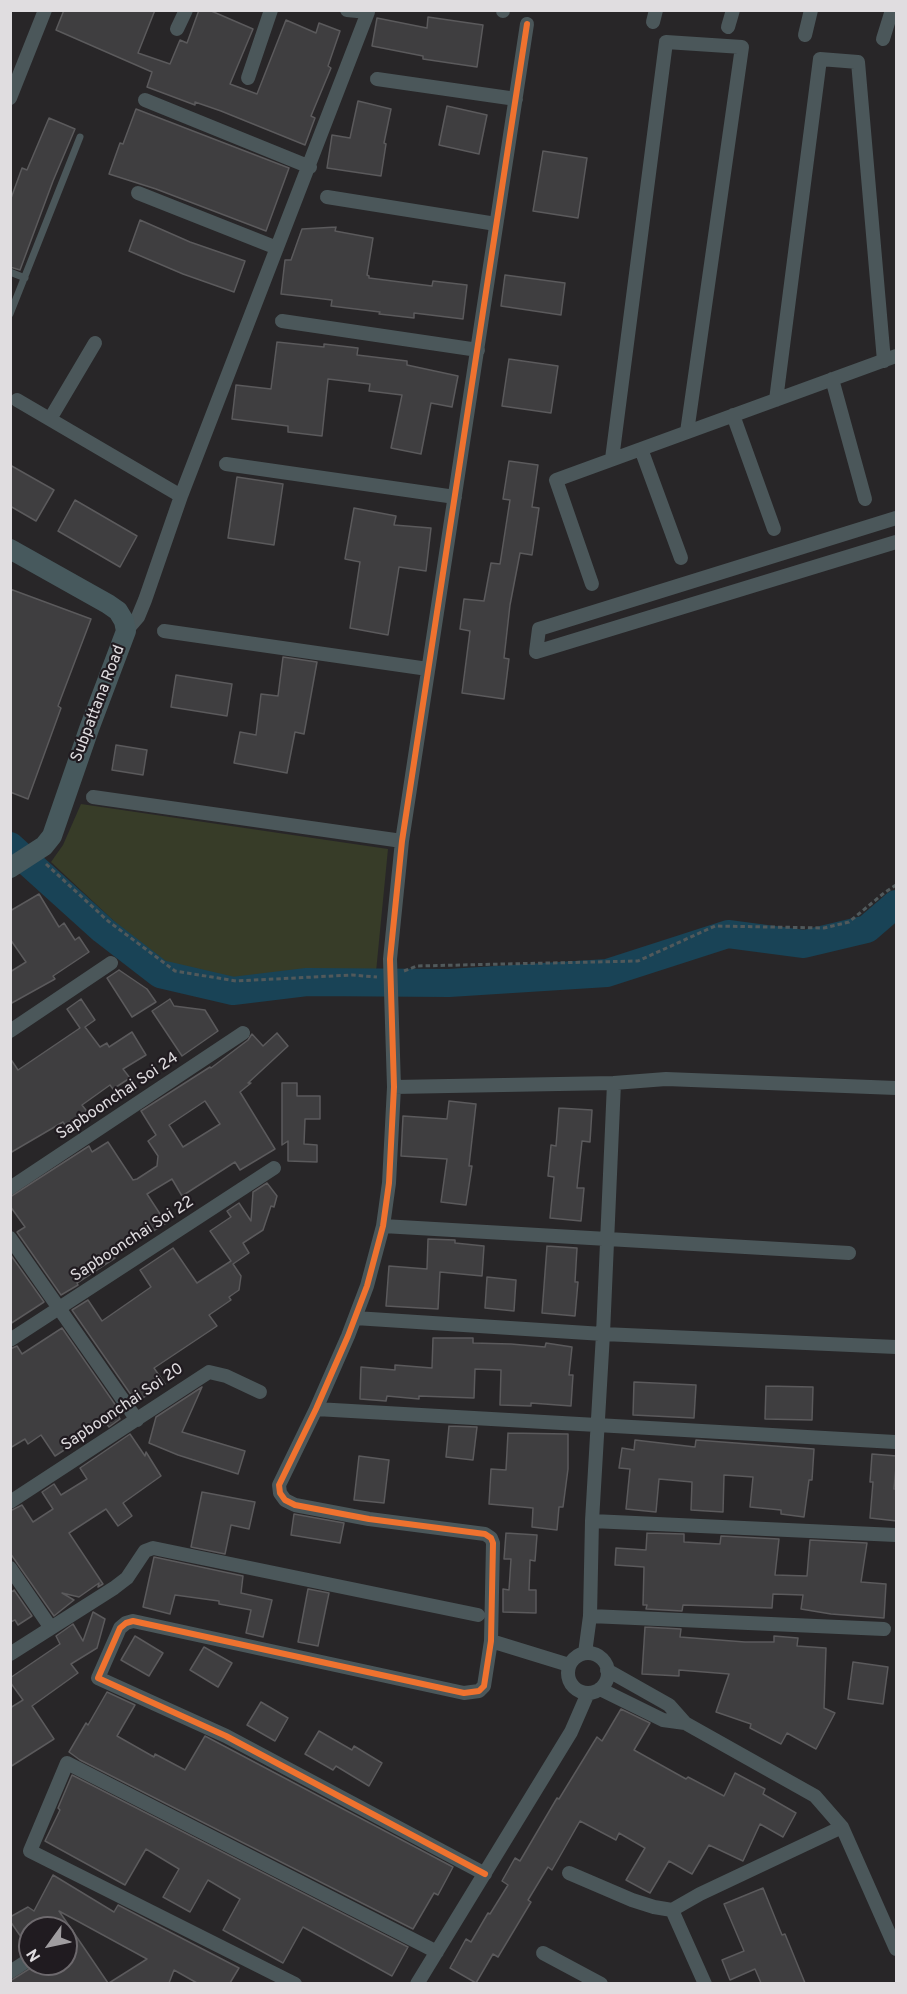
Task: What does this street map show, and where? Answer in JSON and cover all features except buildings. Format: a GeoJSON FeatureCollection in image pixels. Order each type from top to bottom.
{"type":"FeatureCollection","features":[{"type":"Feature","properties":{"kind":"street"},"geometry":{"type":"LineString","coordinates":[[10,98],[45,10]]}},
{"type":"Feature","properties":{"kind":"street"},"geometry":{"type":"LineString","coordinates":[[177,29],[186,10]]}},
{"type":"Feature","properties":{"kind":"street"},"geometry":{"type":"LineString","coordinates":[[248,78],[271,10]]}},
{"type":"Feature","properties":{"kind":"street"},"geometry":{"type":"LineString","coordinates":[[126,631],[138,617],[142,608],[181,496],[368,12],[347,10]]}},
{"type":"Feature","properties":{"kind":"street"},"geometry":{"type":"LineString","coordinates":[[728,27],[734,10]]}},
{"type":"Feature","properties":{"kind":"street"},"geometry":{"type":"LineString","coordinates":[[805,35],[811,10]]}},
{"type":"Feature","properties":{"kind":"street"},"geometry":{"type":"LineString","coordinates":[[883,39],[892,10]]}},
{"type":"Feature","properties":{"kind":"street"},"geometry":{"type":"LineString","coordinates":[[485,1874],[226,1736],[129,1690],[98,1678],[120,1628],[133,1621],[473,1693],[484,1686],[492,1641],[493,1544],[491,1538],[484,1534],[369,1519],[295,1505],[285,1500],[280,1493],[279,1485],[316,1409],[355,1318],[367,1286],[383,1226],[389,1183],[394,1087],[390,958],[402,841],[527,24]]}},
{"type":"Feature","properties":{"kind":"street"},"geometry":{"type":"LineString","coordinates":[[612,459],[666,42],[742,47],[687,432]]}},
{"type":"Feature","properties":{"kind":"street"},"geometry":{"type":"LineString","coordinates":[[592,584],[556,480],[733,416],[890,358],[858,62],[820,59],[776,400]]}},
{"type":"Feature","properties":{"kind":"street"},"geometry":{"type":"LineString","coordinates":[[377,79],[516,99]]}},
{"type":"Feature","properties":{"kind":"street"},"geometry":{"type":"LineString","coordinates":[[145,100],[310,167]]}},
{"type":"Feature","properties":{"kind":"street"},"geometry":{"type":"LineString","coordinates":[[138,193],[276,248]]}},
{"type":"Feature","properties":{"kind":"street"},"geometry":{"type":"LineString","coordinates":[[327,197],[496,224]]}},
{"type":"Feature","properties":{"kind":"street"},"geometry":{"type":"LineString","coordinates":[[282,321],[478,351]]}},
{"type":"Feature","properties":{"kind":"street"},"geometry":{"type":"LineString","coordinates":[[50,419],[95,343]]}},
{"type":"Feature","properties":{"kind":"street"},"geometry":{"type":"LineString","coordinates":[[832,379],[865,499]]}},
{"type":"Feature","properties":{"kind":"street"},"geometry":{"type":"LineString","coordinates":[[16,400],[181,496]]}},
{"type":"Feature","properties":{"kind":"street"},"geometry":{"type":"LineString","coordinates":[[733,416],[774,529]]}},
{"type":"Feature","properties":{"kind":"street"},"geometry":{"type":"LineString","coordinates":[[640,449],[681,558]]}},
{"type":"Feature","properties":{"kind":"street"},"geometry":{"type":"LineString","coordinates":[[226,464],[455,497]]}},
{"type":"Feature","properties":{"kind":"street"},"geometry":{"type":"LineString","coordinates":[[897,518],[539,629],[536,652],[897,542]]}},
{"type":"Feature","properties":{"kind":"street","name":"Subpattana Road"},"geometry":{"type":"LineString","coordinates":[[12,553],[108,604],[118,611],[124,621],[126,631],[46,844]]}},
{"type":"Feature","properties":{"kind":"street"},"geometry":{"type":"LineString","coordinates":[[164,631],[428,669]]}},
{"type":"Feature","properties":{"kind":"street"},"geometry":{"type":"LineString","coordinates":[[93,797],[402,841]]}},
{"type":"Feature","properties":{"kind":"street"},"geometry":{"type":"LineString","coordinates":[[10,868],[46,844]]}},
{"type":"Feature","properties":{"kind":"street"},"geometry":{"type":"LineString","coordinates":[[10,1031],[111,963]]}},
{"type":"Feature","properties":{"kind":"street","name":"Sapboonchai Soi 24"},"geometry":{"type":"LineString","coordinates":[[10,1188],[243,1033]]}},
{"type":"Feature","properties":{"kind":"street"},"geometry":{"type":"LineString","coordinates":[[394,1087],[614,1083],[666,1079],[897,1088]]}},
{"type":"Feature","properties":{"kind":"street"},"geometry":{"type":"LineString","coordinates":[[585,1653],[590,1616],[592,1521],[614,1083]]}},
{"type":"Feature","properties":{"kind":"street","name":"Sapboonchai Soi 22"},"geometry":{"type":"LineString","coordinates":[[10,1340],[274,1168]]}},
{"type":"Feature","properties":{"kind":"street"},"geometry":{"type":"LineString","coordinates":[[383,1226],[849,1253]]}},
{"type":"Feature","properties":{"kind":"street"},"geometry":{"type":"LineString","coordinates":[[10,1238],[137,1420]]}},
{"type":"Feature","properties":{"kind":"street"},"geometry":{"type":"LineString","coordinates":[[355,1318],[603,1334],[896,1347]]}},
{"type":"Feature","properties":{"kind":"street","name":"Sapboonchai Soi 20"},"geometry":{"type":"LineString","coordinates":[[10,1502],[209,1372],[226,1376],[260,1392]]}},
{"type":"Feature","properties":{"kind":"street"},"geometry":{"type":"LineString","coordinates":[[316,1409],[896,1443]]}},
{"type":"Feature","properties":{"kind":"street"},"geometry":{"type":"LineString","coordinates":[[592,1521],[897,1535]]}},
{"type":"Feature","properties":{"kind":"street"},"geometry":{"type":"LineString","coordinates":[[10,1654],[114,1588],[127,1578],[145,1551],[153,1548],[478,1615]]}},
{"type":"Feature","properties":{"kind":"street"},"geometry":{"type":"LineString","coordinates":[[10,1568],[51,1628]]}},
{"type":"Feature","properties":{"kind":"street"},"geometry":{"type":"LineString","coordinates":[[590,1616],[884,1629]]}},
{"type":"Feature","properties":{"kind":"street"},"geometry":{"type":"LineString","coordinates":[[492,1641],[569,1665]]}},
{"type":"Feature","properties":{"kind":"street"},"geometry":{"type":"LineString","coordinates":[[417,1983],[594,1691],[606,1680],[607,1670],[603,1661],[595,1654],[579,1655],[569,1665],[568,1675],[571,1684],[579,1691],[594,1691],[663,1720],[685,1723]]}},
{"type":"Feature","properties":{"kind":"street"},"geometry":{"type":"LineString","coordinates":[[607,1670],[669,1705],[685,1723],[815,1796],[842,1827],[897,1949]]}},
{"type":"Feature","properties":{"kind":"street"},"geometry":{"type":"LineString","coordinates":[[287,1982],[30,1851],[67,1763],[437,1952]]}},
{"type":"Feature","properties":{"kind":"street"},"geometry":{"type":"LineString","coordinates":[[569,1873],[632,1900],[672,1910],[700,1894],[842,1827]]}},
{"type":"Feature","properties":{"kind":"street"},"geometry":{"type":"LineString","coordinates":[[672,1910],[705,1983]]}},
{"type":"Feature","properties":{"kind":"street"},"geometry":{"type":"LineString","coordinates":[[543,1953],[601,1983]]}},
{"type":"Feature","properties":{"kind":"lane"},"geometry":{"type":"LineString","coordinates":[[10,314],[80,137]]}},
{"type":"Feature","properties":{"kind":"lane"},"geometry":{"type":"LineString","coordinates":[[10,272],[25,278]]}},
{"type":"Feature","properties":{"kind":"path"},"geometry":{"type":"LineString","coordinates":[[46,844],[54,850],[46,857],[45,864],[108,921],[175,971],[236,981],[352,975],[384,977]]}},
{"type":"Feature","properties":{"kind":"path"},"geometry":{"type":"LineString","coordinates":[[395,974],[417,966],[638,961],[715,926],[824,928],[849,922],[884,892],[897,885]]}},
{"type":"Feature","properties":{"kind":"green space"},"geometry":{"type":"Polygon","coordinates":[[[81,804],[388,849],[376,972],[236,981],[179,972],[132,938],[51,862],[63,845],[81,804]]]}},
{"type":"Feature","properties":{"kind":"waterway"},"geometry":{"type":"LineString","coordinates":[[10,846],[103,930],[160,974],[233,991],[307,982],[449,983],[607,973],[728,934],[804,944],[867,929],[896,904]]}},
{"type":"Feature","properties":{"kind":"cycle path"},"geometry":{"type":"LineString","coordinates":[[485,1874],[226,1736],[98,1678],[120,1628],[133,1621],[464,1693],[479,1691],[484,1686],[491,1641],[493,1543],[491,1538],[485,1534],[369,1519],[295,1505],[285,1500],[280,1493],[279,1485],[348,1336],[367,1286],[383,1226],[389,1183],[394,1087],[390,959],[402,841],[527,24]]}}]}
